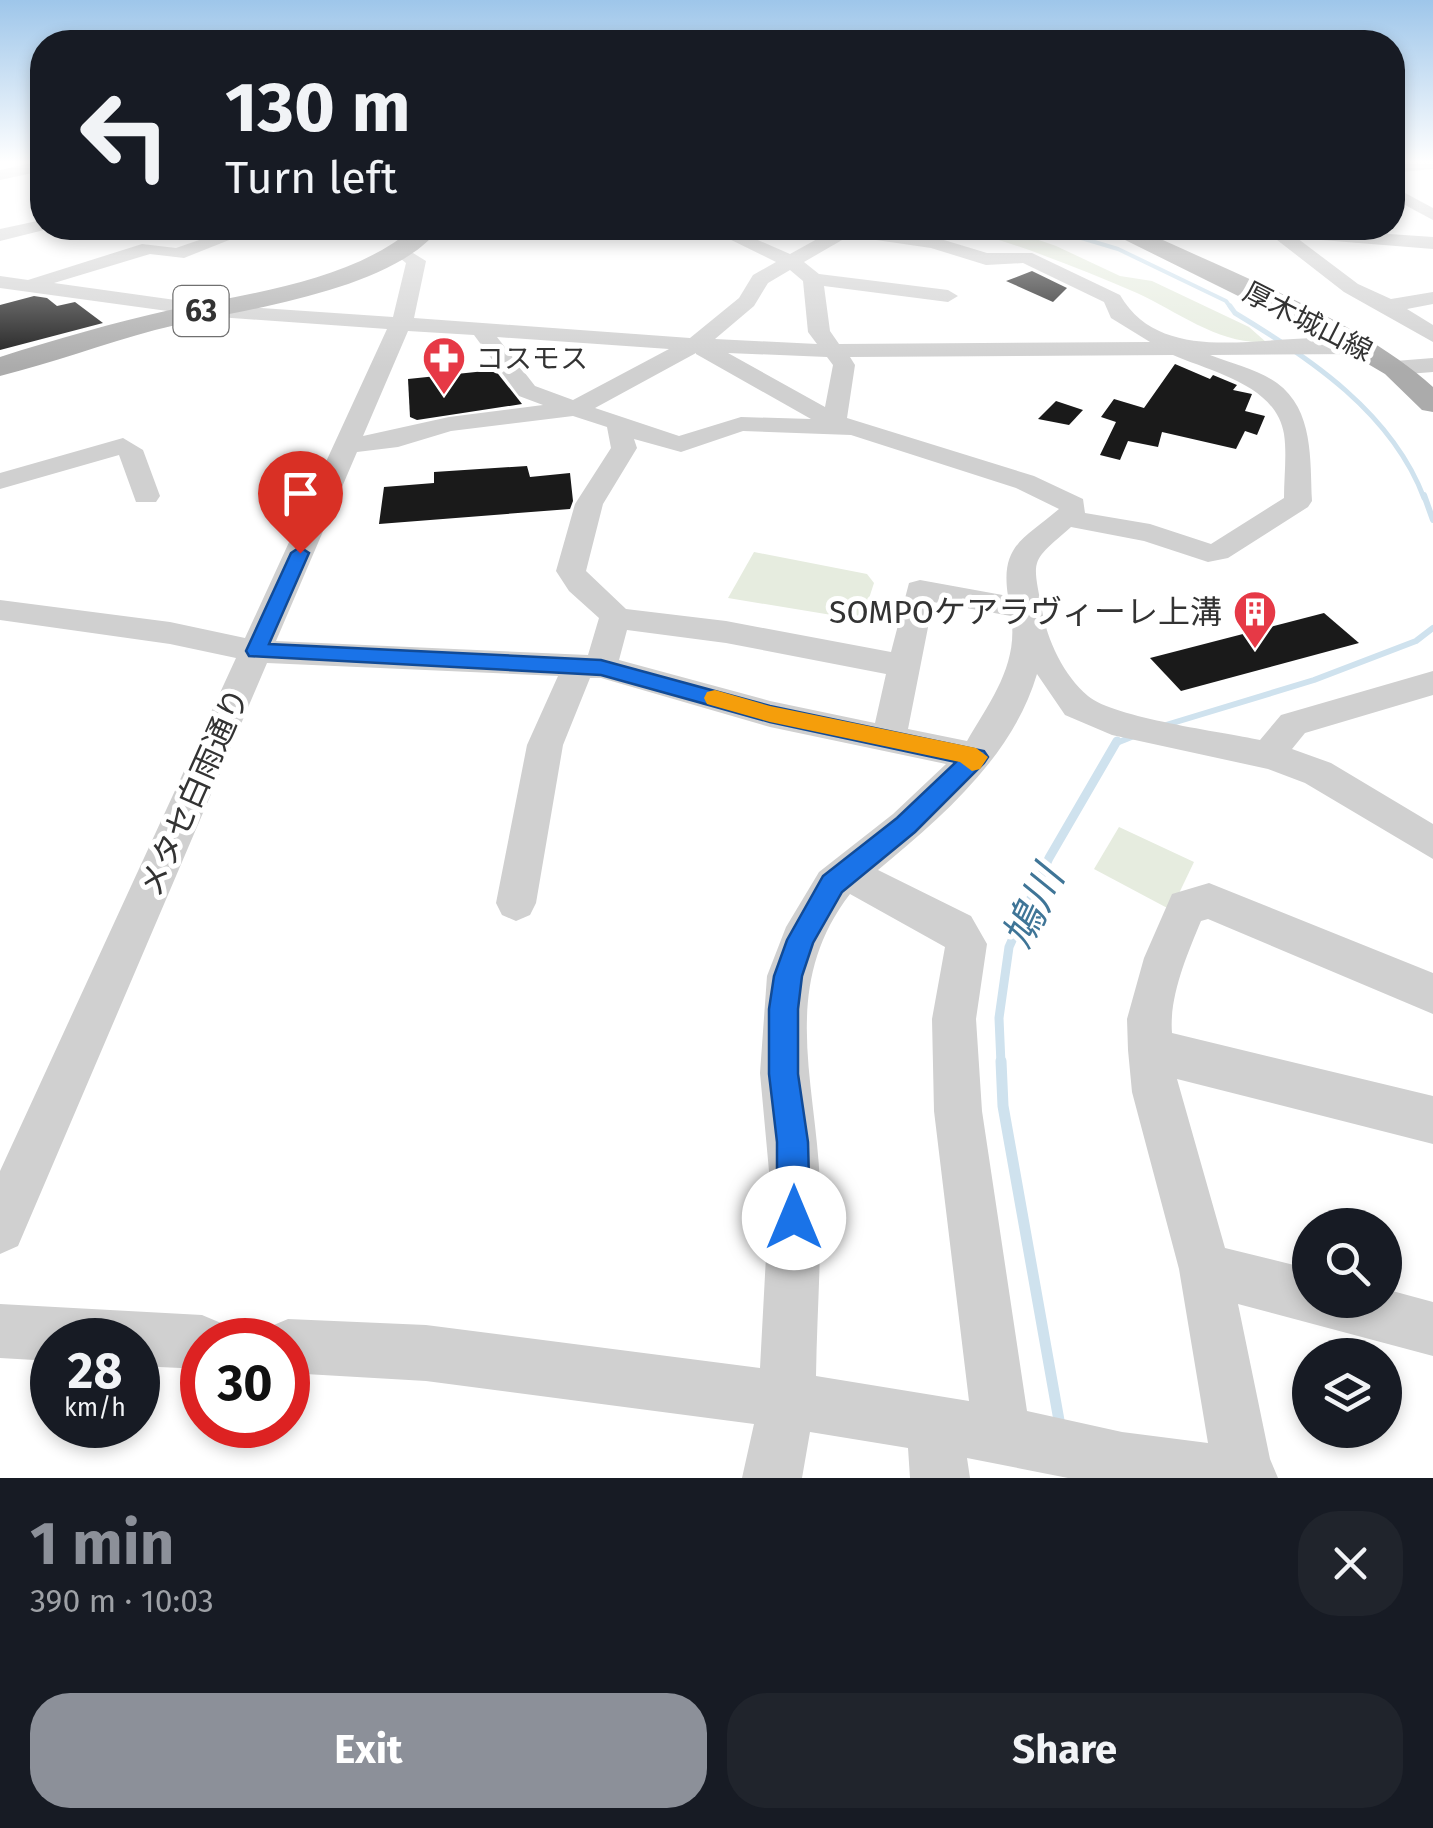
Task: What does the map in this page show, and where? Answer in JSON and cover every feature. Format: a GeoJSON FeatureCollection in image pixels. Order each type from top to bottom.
{"type":"FeatureCollection","features":[{"type":"Feature","properties":{"kind":"main road","name":"63"},"geometry":{"type":"LineString","coordinates":[[0,367],[341,275],[411,240]]}},
{"type":"Feature","properties":{"kind":"main road","name":"厚木城山線"},"geometry":{"type":"LineString","coordinates":[[1144,240],[1360,347],[1395,368],[1433,403]]}},
{"type":"Feature","properties":{"kind":"street"},"geometry":{"type":"LineString","coordinates":[[1405,239],[1433,241]]}},
{"type":"Feature","properties":{"kind":"street"},"geometry":{"type":"LineString","coordinates":[[0,294],[150,248],[176,254],[216,240]]}},
{"type":"Feature","properties":{"kind":"street","name":"メタセ白雨通り"},"geometry":{"type":"LineString","coordinates":[[3,1214],[401,324],[415,286],[417,240]]}},
{"type":"Feature","properties":{"kind":"street"},"geometry":{"type":"LineString","coordinates":[[744,240],[794,262],[813,279],[958,283],[994,260],[1025,257],[1072,276],[1113,299],[1118,314],[1180,350],[1262,383],[1288,412],[1296,432],[1297,504],[1211,554],[1150,534],[1066,518]]}},
{"type":"Feature","properties":{"kind":"street"},"geometry":{"type":"LineString","coordinates":[[347,446],[398,439],[448,424],[574,409],[696,344],[747,302],[760,279],[825,240]]}},
{"type":"Feature","properties":{"kind":"street"},"geometry":{"type":"LineString","coordinates":[[914,240],[940,244],[958,283]]}},
{"type":"Feature","properties":{"kind":"street"},"geometry":{"type":"LineString","coordinates":[[1287,240],[1352,288],[1389,306],[1433,335]]}},
{"type":"Feature","properties":{"kind":"street"},"geometry":{"type":"LineString","coordinates":[[813,279],[819,332],[844,369],[844,425]]}},
{"type":"Feature","properties":{"kind":"street"},"geometry":{"type":"LineString","coordinates":[[0,282],[204,310],[833,351],[1360,347]]}},
{"type":"Feature","properties":{"kind":"street"},"geometry":{"type":"LineString","coordinates":[[1389,306],[1433,298]]}},
{"type":"Feature","properties":{"kind":"street"},"geometry":{"type":"LineString","coordinates":[[480,329],[527,391],[660,440],[682,444],[737,424],[844,425]]}},
{"type":"Feature","properties":{"kind":"street"},"geometry":{"type":"LineString","coordinates":[[696,344],[844,425],[1054,494],[1073,505],[1066,518],[1022,555],[1019,570],[1029,625],[1077,706],[1112,722],[1274,756],[1318,774],[1433,843]]}},
{"type":"Feature","properties":{"kind":"street"},"geometry":{"type":"LineString","coordinates":[[1395,368],[1433,365]]}},
{"type":"Feature","properties":{"kind":"street"},"geometry":{"type":"LineString","coordinates":[[615,618],[608,603],[578,586],[570,571],[588,504],[624,448],[618,424]]}},
{"type":"Feature","properties":{"kind":"street"},"geometry":{"type":"LineString","coordinates":[[0,481],[123,446],[130,450],[146,496]]}},
{"type":"Feature","properties":{"kind":"street"},"geometry":{"type":"LineString","coordinates":[[889,737],[920,590],[1029,625]]}},
{"type":"Feature","properties":{"kind":"street"},"geometry":{"type":"LineString","coordinates":[[0,610],[170,632],[256,651],[590,667],[770,714],[976,757]]}},
{"type":"Feature","properties":{"kind":"street"},"geometry":{"type":"LineString","coordinates":[[615,618],[726,632],[902,666]]}},
{"type":"Feature","properties":{"kind":"street"},"geometry":{"type":"LineString","coordinates":[[516,903],[546,745],[615,618]]}},
{"type":"Feature","properties":{"kind":"street"},"geometry":{"type":"LineString","coordinates":[[772,1478],[787,1400],[795,1182],[784,1074],[785,992],[801,940],[832,884],[906,825],[976,757],[1017,686],[1029,625]]}},
{"type":"Feature","properties":{"kind":"street"},"geometry":{"type":"LineString","coordinates":[[1274,756],[1277,740],[1292,724],[1433,683]]}},
{"type":"Feature","properties":{"kind":"street"},"geometry":{"type":"LineString","coordinates":[[844,872],[956,929],[966,944],[954,1019],[958,1111],[1009,1436]]}},
{"type":"Feature","properties":{"kind":"street"},"geometry":{"type":"LineString","coordinates":[[310,1347],[426,1353],[787,1400],[937,1452],[1009,1436],[1122,1460],[1245,1478],[1205,1269],[1155,1092],[1149,1019],[1165,958],[1186,906],[1200,900],[1433,994]]}},
{"type":"Feature","properties":{"kind":"street"},"geometry":{"type":"LineString","coordinates":[[1152,1050],[1433,1120]]}},
{"type":"Feature","properties":{"kind":"street"},"geometry":{"type":"LineString","coordinates":[[1205,1269],[1292,1291]]}},
{"type":"Feature","properties":{"kind":"street"},"geometry":{"type":"LineString","coordinates":[[1394,1318],[1433,1328]]}},
{"type":"Feature","properties":{"kind":"street"},"geometry":{"type":"LineString","coordinates":[[0,1331],[180,1341]]}},
{"type":"Feature","properties":{"kind":"shaded area"},"geometry":{"type":"Polygon","coordinates":[[[998,240],[1039,240],[1120,276],[1152,281],[1249,327],[1266,342],[1249,342],[1216,333],[1137,293],[998,240]]]}},
{"type":"Feature","properties":{"kind":"shaded area"},"geometry":{"type":"Polygon","coordinates":[[[754,552],[867,574],[874,583],[862,620],[728,598],[754,552]]]}},
{"type":"Feature","properties":{"kind":"shaded area"},"geometry":{"type":"Polygon","coordinates":[[[1119,827],[1194,862],[1171,910],[1094,869],[1119,827]]]}},
{"type":"Feature","properties":{"kind":"building"},"geometry":{"type":"Polygon","coordinates":[[[1032,271],[1067,288],[1053,302],[1006,281],[1032,271]]]}},
{"type":"Feature","properties":{"kind":"building"},"geometry":{"type":"Polygon","coordinates":[[[34,296],[47,298],[57,306],[75,302],[103,323],[0,350],[0,305],[34,296]]]}},
{"type":"Feature","properties":{"kind":"building"},"geometry":{"type":"Polygon","coordinates":[[[1175,364],[1210,379],[1213,375],[1237,385],[1233,390],[1252,394],[1245,411],[1265,416],[1257,435],[1245,431],[1236,449],[1162,432],[1158,447],[1128,441],[1120,460],[1100,455],[1116,422],[1101,417],[1114,399],[1144,408],[1175,364]]]}},
{"type":"Feature","properties":{"kind":"building"},"geometry":{"type":"Polygon","coordinates":[[[495,370],[522,404],[417,420],[410,417],[408,379],[495,370]]]}},
{"type":"Feature","properties":{"kind":"building"},"geometry":{"type":"Polygon","coordinates":[[[1056,401],[1083,410],[1069,425],[1038,419],[1056,401]]]}},
{"type":"Feature","properties":{"kind":"building"},"geometry":{"type":"Polygon","coordinates":[[[527,466],[530,477],[570,473],[570,509],[379,524],[384,487],[434,483],[434,472],[527,466]]]}},
{"type":"Feature","properties":{"kind":"building","name":"SOMPOケアラヴィーレ上溝"},"geometry":{"type":"Polygon","coordinates":[[[1324,613],[1359,643],[1181,691],[1150,658],[1324,613]]]}},
{"type":"Feature","properties":{"kind":"waterway","name":"鳩川"},"geometry":{"type":"LineString","coordinates":[[1088,240],[1118,249],[1226,301],[1231,308]]}},
{"type":"Feature","properties":{"kind":"waterway","name":"鳩川"},"geometry":{"type":"LineString","coordinates":[[1230,306],[1346,390],[1392,440],[1424,498]]}},
{"type":"Feature","properties":{"kind":"waterway","name":"鳩川"},"geometry":{"type":"LineString","coordinates":[[1424,495],[1433,520]]}},
{"type":"Feature","properties":{"kind":"waterway","name":"鳩川"},"geometry":{"type":"LineString","coordinates":[[1166,725],[1314,680],[1416,641],[1433,628]]}},
{"type":"Feature","properties":{"kind":"waterway","name":"鳩川"},"geometry":{"type":"LineString","coordinates":[[1116,743],[1134,736]]}},
{"type":"Feature","properties":{"kind":"waterway","name":"鳩川"},"geometry":{"type":"LineString","coordinates":[[1001,1064],[999,1018],[1009,947],[1049,858],[1116,743]]}},
{"type":"Feature","properties":{"kind":"waterway","name":"鳩川"},"geometry":{"type":"LineString","coordinates":[[1001,1061],[1003,1106],[1060,1426]]}},
{"type":"Feature","properties":{"kind":"slow traffic"},"geometry":{"type":"LineString","coordinates":[[715,698],[770,714],[976,757],[972,763]]}},
{"type":"Feature","properties":{"kind":"place","name":"コスモス"},"geometry":{"type":"Point","coordinates":[444,396]}},
{"type":"Feature","properties":{"kind":"place","name":"SOMPOケアラヴィーレ上溝"},"geometry":{"type":"Point","coordinates":[1255,650]}},
{"type":"Feature","properties":{"kind":"route"},"geometry":{"type":"LineString","coordinates":[[300,553],[256,651],[601,667],[770,714],[976,757],[906,825],[832,884],[801,940],[788,976],[784,1009],[784,1074],[795,1182],[794,1218]]}}]}
